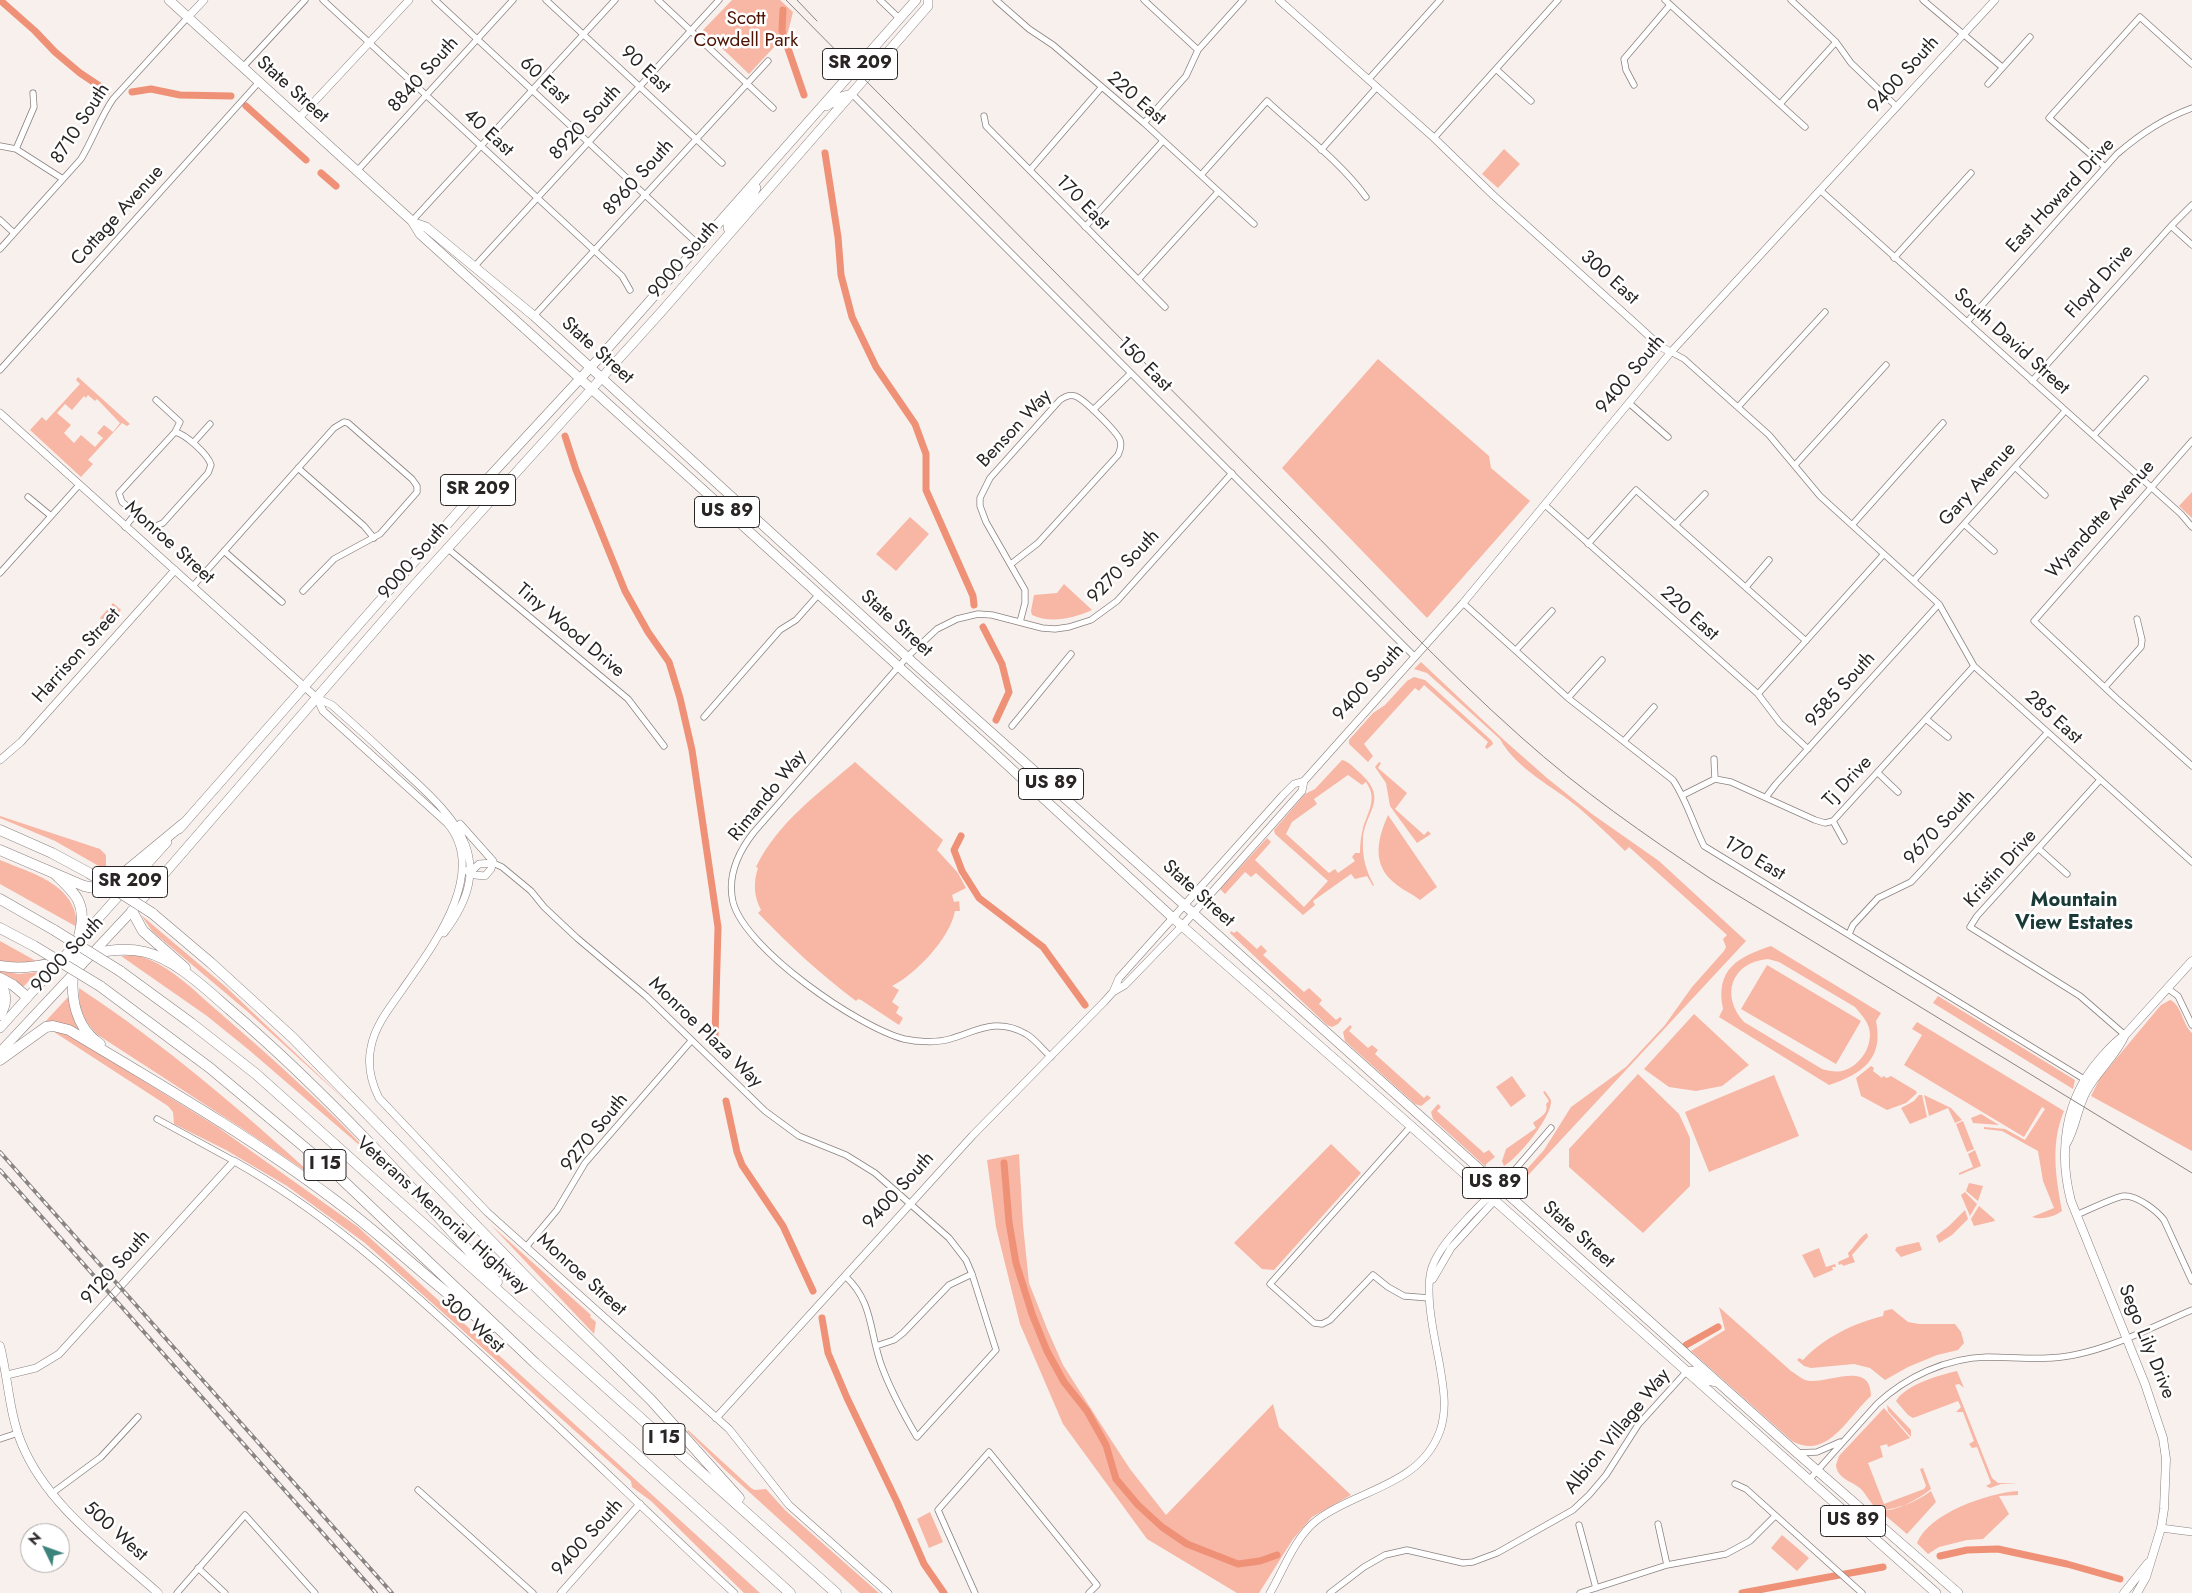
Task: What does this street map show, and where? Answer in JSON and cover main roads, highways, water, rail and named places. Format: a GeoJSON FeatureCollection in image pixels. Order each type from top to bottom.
{"type":"FeatureCollection","features":[{"type":"Feature","properties":{"kind":"highway"},"geometry":{"type":"LineString","coordinates":[[0,850],[89,888],[104,887],[114,881],[183,824]]}},
{"type":"Feature","properties":{"kind":"highway"},"geometry":{"type":"LineString","coordinates":[[0,830],[89,873],[152,913],[218,969],[293,1038],[492,1242],[651,1400],[742,1501],[794,1554]]}},
{"type":"Feature","properties":{"kind":"highway"},"geometry":{"type":"LineString","coordinates":[[55,874],[78,900],[82,920],[72,974],[76,1011],[83,1026],[96,1041],[140,1071]]}},
{"type":"Feature","properties":{"kind":"highway","name":"Veterans Memorial Highway"},"geometry":{"type":"LineString","coordinates":[[0,899],[120,971],[191,1022],[256,1074],[836,1593]]}},
{"type":"Feature","properties":{"kind":"highway"},"geometry":{"type":"LineString","coordinates":[[132,911],[143,931],[260,1036],[318,1092],[448,1227],[534,1323]]}},
{"type":"Feature","properties":{"kind":"highway","name":"I 15"},"geometry":{"type":"LineString","coordinates":[[0,928],[100,986],[210,1068],[333,1171],[535,1363],[790,1593]]}},
{"type":"Feature","properties":{"kind":"highway"},"geometry":{"type":"LineString","coordinates":[[0,966],[22,968],[58,963],[112,950],[135,950],[159,956],[197,981]]}},
{"type":"Feature","properties":{"kind":"highway"},"geometry":{"type":"LineString","coordinates":[[0,978],[14,985],[27,997]]}},
{"type":"Feature","properties":{"kind":"highway"},"geometry":{"type":"LineString","coordinates":[[0,983],[6,1002],[0,1015]]}},
{"type":"Feature","properties":{"kind":"highway"},"geometry":{"type":"LineString","coordinates":[[0,1060],[15,1051],[39,1030],[53,1026],[69,1030],[140,1071],[236,1131],[332,1199],[535,1363]]}},
{"type":"Feature","properties":{"kind":"main road","name":"State Street"},"geometry":{"type":"LineString","coordinates":[[170,0],[413,222],[420,234],[1083,833],[1173,918],[1411,1126],[1808,1482],[1936,1593]]}},
{"type":"Feature","properties":{"kind":"main road","name":"9000 South"},"geometry":{"type":"LineString","coordinates":[[0,1028],[480,488],[763,174],[916,0]]}},
{"type":"Feature","properties":{"kind":"main road","name":"9000 South"},"geometry":{"type":"LineString","coordinates":[[0,1052],[132,911],[447,548],[591,389],[852,94],[928,6],[928,0]]}},
{"type":"Feature","properties":{"kind":"main road"},"geometry":{"type":"LineString","coordinates":[[819,110],[844,96],[852,94]]}},
{"type":"Feature","properties":{"kind":"main road"},"geometry":{"type":"LineString","coordinates":[[730,232],[728,223],[750,199],[763,174]]}},
{"type":"Feature","properties":{"kind":"main road","name":"State Street"},"geometry":{"type":"LineString","coordinates":[[413,222],[426,227],[534,316],[602,376],[907,657],[1797,1453],[1958,1593]]}},
{"type":"Feature","properties":{"kind":"main road","name":"Sego Lily Drive"},"geometry":{"type":"LineString","coordinates":[[2137,1593],[2146,1577],[2161,1528],[2166,1484],[2163,1438],[2151,1397],[2076,1215],[2065,1176],[2065,1135],[2072,1107],[2084,1079],[2115,1042],[2125,1035],[2192,960]]}},
{"type":"Feature","properties":{"kind":"main road","name":"Sego Lily Drive"},"geometry":{"type":"LineString","coordinates":[[2066,1145],[2071,1136],[2080,1104],[2086,1091],[2098,1072],[2120,1046],[2125,1035]]}},
{"type":"Feature","properties":{"kind":"main road","name":"500 West"},"geometry":{"type":"LineString","coordinates":[[0,1346],[18,1434],[33,1468],[64,1509],[158,1593]]}},
{"type":"Feature","properties":{"kind":"main road"},"geometry":{"type":"LineString","coordinates":[[1686,1372],[1695,1371],[1703,1379],[1719,1383]]}},
{"type":"Feature","properties":{"kind":"main road","name":"Sego Lily Drive"},"geometry":{"type":"LineString","coordinates":[[2124,1593],[2152,1557]]}},
{"type":"Feature","properties":{"kind":"waterway"},"geometry":{"type":"LineString","coordinates":[[0,0],[35,31],[55,52],[80,73],[107,91]]}},
{"type":"Feature","properties":{"kind":"waterway"},"geometry":{"type":"LineString","coordinates":[[783,10],[782,31],[804,95]]}},
{"type":"Feature","properties":{"kind":"waterway"},"geometry":{"type":"LineString","coordinates":[[132,92],[151,89],[180,95],[231,96]]}},
{"type":"Feature","properties":{"kind":"waterway"},"geometry":{"type":"LineString","coordinates":[[246,106],[306,160]]}},
{"type":"Feature","properties":{"kind":"waterway"},"geometry":{"type":"LineString","coordinates":[[825,153],[838,237],[841,275],[852,317],[876,367],[915,424],[926,454],[926,490],[973,596],[974,605]]}},
{"type":"Feature","properties":{"kind":"waterway"},"geometry":{"type":"LineString","coordinates":[[321,173],[336,186]]}},
{"type":"Feature","properties":{"kind":"waterway"},"geometry":{"type":"LineString","coordinates":[[565,436],[576,470],[625,591],[648,632],[669,662],[680,698],[692,750],[718,927],[715,1036]]}},
{"type":"Feature","properties":{"kind":"waterway"},"geometry":{"type":"LineString","coordinates":[[983,627],[1002,664],[1009,692],[996,720]]}},
{"type":"Feature","properties":{"kind":"waterway"},"geometry":{"type":"LineString","coordinates":[[961,836],[954,850],[962,871],[979,898],[1043,947],[1085,1005]]}},
{"type":"Feature","properties":{"kind":"waterway"},"geometry":{"type":"LineString","coordinates":[[726,1101],[737,1152],[742,1165],[783,1226],[813,1291]]}},
{"type":"Feature","properties":{"kind":"waterway"},"geometry":{"type":"LineString","coordinates":[[1004,1163],[1009,1222],[1016,1263],[1032,1314],[1047,1351],[1064,1382],[1087,1411],[1106,1445],[1116,1479],[1138,1505],[1162,1527],[1187,1544],[1238,1564],[1260,1561],[1277,1555]]}},
{"type":"Feature","properties":{"kind":"waterway"},"geometry":{"type":"LineString","coordinates":[[822,1318],[828,1353],[847,1398],[897,1502],[924,1564],[944,1593]]}},
{"type":"Feature","properties":{"kind":"waterway"},"geometry":{"type":"LineString","coordinates":[[1686,1345],[1718,1327]]}},
{"type":"Feature","properties":{"kind":"waterway"},"geometry":{"type":"LineString","coordinates":[[1940,1556],[1967,1550],[1998,1549],[2067,1564],[2120,1579]]}},
{"type":"Feature","properties":{"kind":"waterway"},"geometry":{"type":"LineString","coordinates":[[1742,1593],[1883,1567]]}},
{"type":"Feature","properties":{"kind":"tram line"},"geometry":{"type":"LineString","coordinates":[[786,0],[1433,654],[1543,757],[1613,811],[1711,879],[2192,1173]]}},
{"type":"Feature","properties":{"kind":"tram line"},"geometry":{"type":"LineString","coordinates":[[797,0],[817,21]]}},
{"type":"Feature","properties":{"kind":"railway"},"geometry":{"type":"LineString","coordinates":[[0,1152],[392,1593]]}},
{"type":"Feature","properties":{"kind":"railway"},"geometry":{"type":"LineString","coordinates":[[0,1170],[376,1593]]}},
{"type":"Feature","properties":{"kind":"district","name":"Mountain View Estates"},"geometry":{"type":"Point","coordinates":[2074,912]}},
{"type":"Feature","properties":{"kind":"park label","name":"Scott Cowdell Park"},"geometry":{"type":"Point","coordinates":[746,30]}}]}
